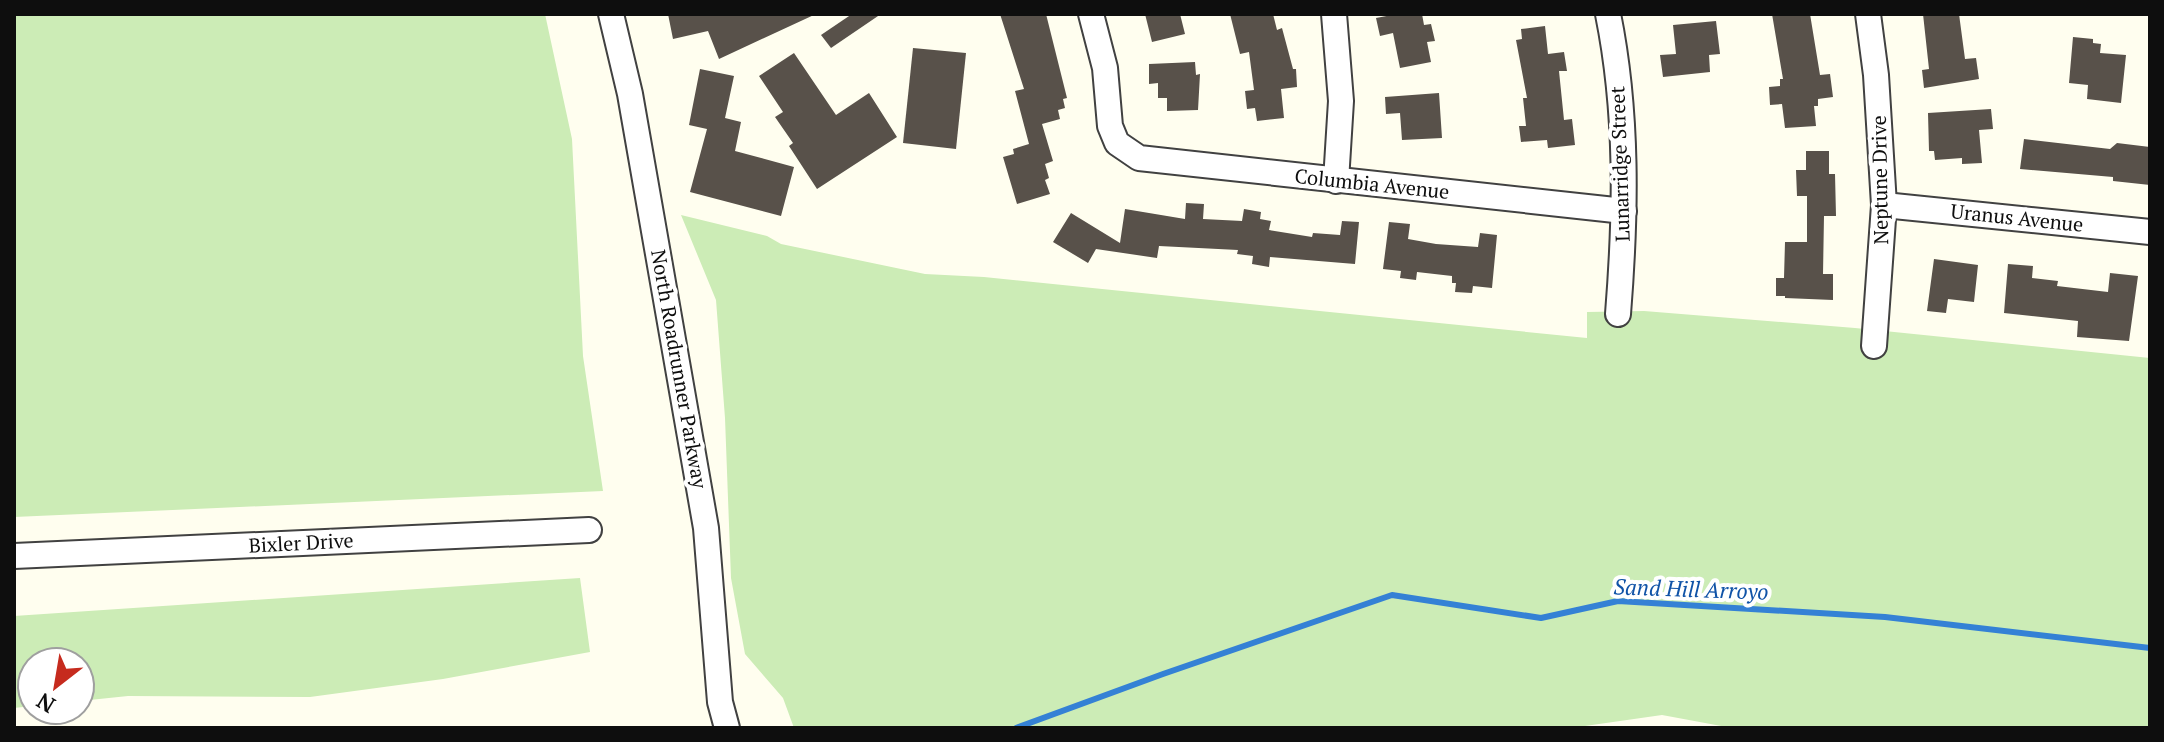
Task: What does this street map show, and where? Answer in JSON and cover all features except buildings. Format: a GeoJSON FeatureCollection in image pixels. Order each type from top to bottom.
{"type":"FeatureCollection","features":[{"type":"Feature","properties":{"kind":"street","name":"North Roadrunner Parkway"},"geometry":{"type":"LineString","coordinates":[[611,14],[633,109],[703,513],[720,702],[727,728]]}},
{"type":"Feature","properties":{"kind":"street","name":"Columbia Avenue"},"geometry":{"type":"LineString","coordinates":[[1091,14],[1105,68],[1110,126],[1119,155],[1624,211]]}},
{"type":"Feature","properties":{"kind":"street"},"geometry":{"type":"LineString","coordinates":[[1334,14],[1341,101],[1336,181]]}},
{"type":"Feature","properties":{"kind":"street","name":"Lunarridge Street"},"geometry":{"type":"LineString","coordinates":[[1608,14],[1621,109],[1624,211],[1618,314]]}},
{"type":"Feature","properties":{"kind":"street","name":"Neptune Drive"},"geometry":{"type":"LineString","coordinates":[[1868,14],[1876,75],[1884,205],[1874,346]]}},
{"type":"Feature","properties":{"kind":"street","name":"Uranus Avenue"},"geometry":{"type":"LineString","coordinates":[[1884,205],[2150,232]]}},
{"type":"Feature","properties":{"kind":"street","name":"Bixler Drive"},"geometry":{"type":"LineString","coordinates":[[14,556],[589,530]]}},
{"type":"Feature","properties":{"kind":"green space"},"geometry":{"type":"Polygon","coordinates":[[[14,14],[545,14],[572,139],[583,356],[603,491],[14,517],[14,14]]]}},
{"type":"Feature","properties":{"kind":"green space"},"geometry":{"type":"Polygon","coordinates":[[[681,215],[767,236],[781,244],[925,274],[984,277],[1587,338],[1587,312],[1644,311],[1855,328],[2150,358],[2150,728],[1732,728],[1662,715],[1571,728],[794,728],[783,698],[745,654],[731,578],[725,418],[716,300],[681,215]]]}},
{"type":"Feature","properties":{"kind":"green space"},"geometry":{"type":"Polygon","coordinates":[[[580,578],[590,652],[443,679],[310,697],[128,696],[96,699],[96,646],[16,646],[14,708],[14,616],[580,578]]]}},
{"type":"Feature","properties":{"kind":"waterway","name":"Sand Hill Arroyo"},"geometry":{"type":"LineString","coordinates":[[1016,728],[1392,595],[1541,618],[1618,601],[1885,617],[2150,648]]}}]}
